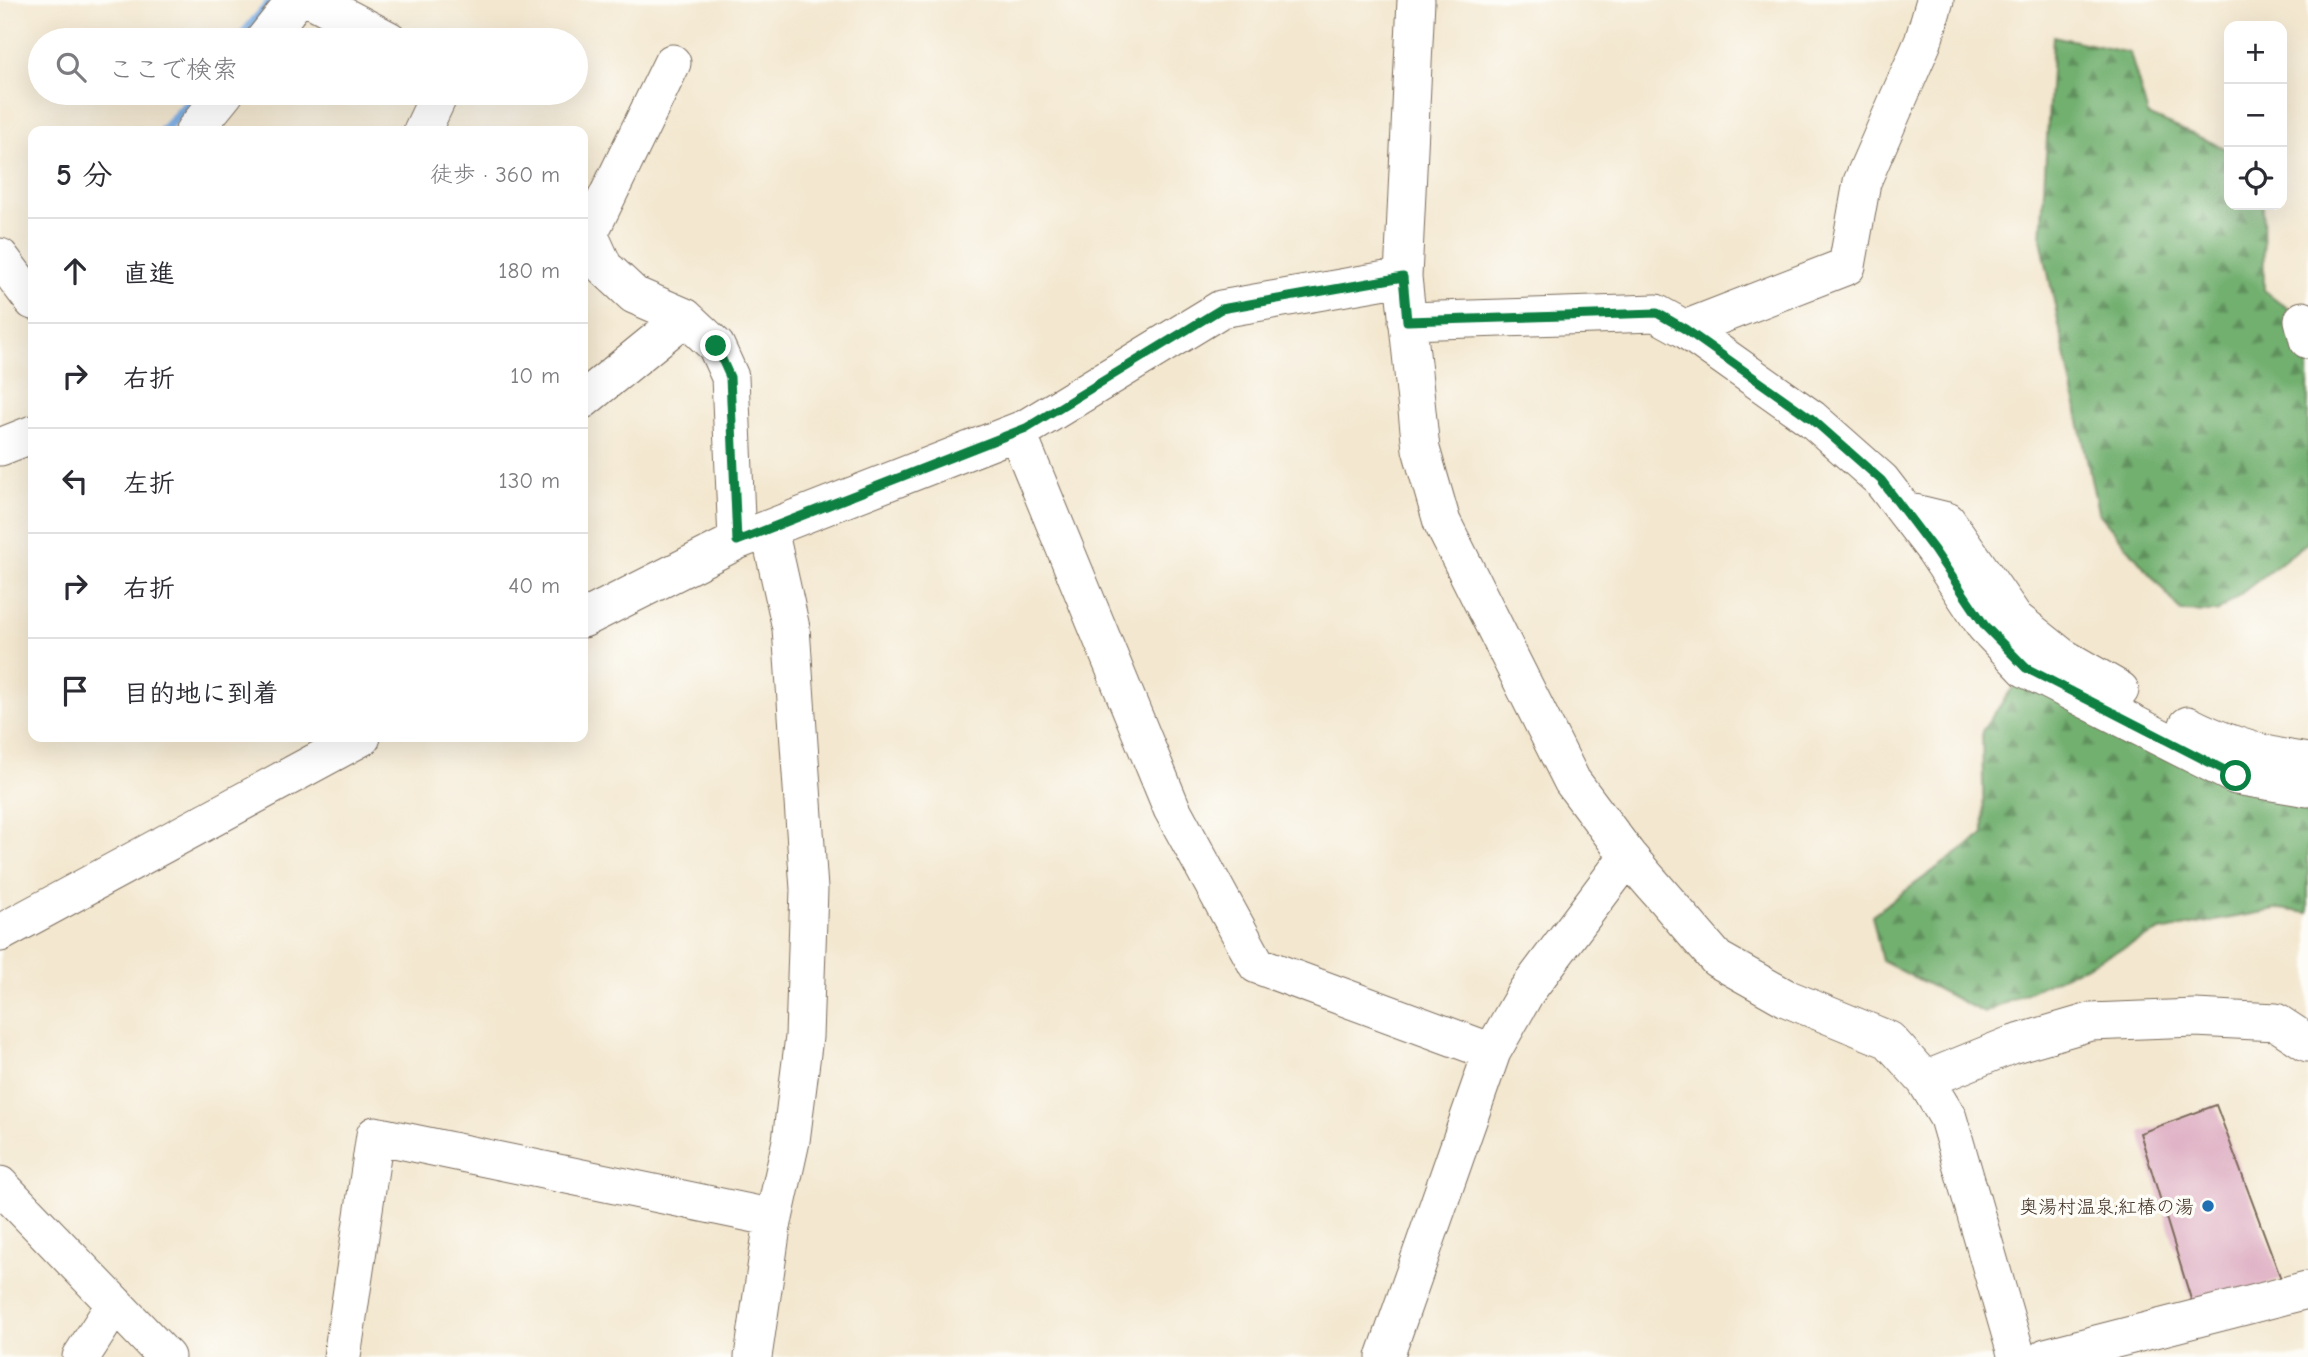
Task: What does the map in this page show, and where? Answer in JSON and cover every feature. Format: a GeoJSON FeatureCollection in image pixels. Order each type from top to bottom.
{"type":"FeatureCollection","features":[{"type":"Feature","properties":{"kind":"street"},"geometry":{"type":"LineString","coordinates":[[274,28],[296,0]]}},
{"type":"Feature","properties":{"kind":"street"},"geometry":{"type":"LineString","coordinates":[[313,0],[366,28]]}},
{"type":"Feature","properties":{"kind":"street"},"geometry":{"type":"LineString","coordinates":[[1416,0],[1403,277],[1420,449],[1443,522],[1572,781],[1628,856],[1717,959],[1786,998],[1889,1040],[1925,1080],[1948,1118],[2017,1357]]}},
{"type":"Feature","properties":{"kind":"street"},"geometry":{"type":"LineString","coordinates":[[1685,329],[1847,265],[1862,182],[1923,42],[1934,0]]}},
{"type":"Feature","properties":{"kind":"street"},"geometry":{"type":"LineString","coordinates":[[672,64],[589,234],[604,267],[634,295],[685,317],[716,346],[730,377],[753,535],[791,628],[809,889],[804,1037],[791,1141],[774,1218],[753,1357]]}},
{"type":"Feature","properties":{"kind":"street"},"geometry":{"type":"LineString","coordinates":[[198,126],[215,105]]}},
{"type":"Feature","properties":{"kind":"street"},"geometry":{"type":"LineString","coordinates":[[424,126],[434,105]]}},
{"type":"Feature","properties":{"kind":"street"},"geometry":{"type":"LineString","coordinates":[[0,257],[28,294]]}},
{"type":"Feature","properties":{"kind":"street"},"geometry":{"type":"LineString","coordinates":[[588,617],[753,535],[1017,432],[1221,309],[1403,277]]}},
{"type":"Feature","properties":{"kind":"street"},"geometry":{"type":"LineString","coordinates":[[1407,321],[1657,313],[1685,329],[1812,419],[1881,480],[1906,511],[1985,626],[2026,668],[2236,776],[2308,788]]}},
{"type":"Feature","properties":{"kind":"street"},"geometry":{"type":"LineString","coordinates":[[588,396],[685,317]]}},
{"type":"Feature","properties":{"kind":"street"},"geometry":{"type":"LineString","coordinates":[[1017,432],[1172,808],[1257,965],[1492,1052]]}},
{"type":"Feature","properties":{"kind":"street"},"geometry":{"type":"LineString","coordinates":[[0,447],[28,436]]}},
{"type":"Feature","properties":{"kind":"street"},"geometry":{"type":"LineString","coordinates":[[1906,511],[1947,521],[2015,619],[2061,656],[2104,682],[2224,743],[2263,755],[2308,762]]}},
{"type":"Feature","properties":{"kind":"street"},"geometry":{"type":"LineString","coordinates":[[0,933],[353,742]]}},
{"type":"Feature","properties":{"kind":"street"},"geometry":{"type":"LineString","coordinates":[[1385,1357],[1492,1052],[1526,992],[1628,856]]}},
{"type":"Feature","properties":{"kind":"street"},"geometry":{"type":"LineString","coordinates":[[1925,1080],[2011,1045],[2090,1022],[2195,1018],[2292,1023],[2308,1043]]}},
{"type":"Feature","properties":{"kind":"street"},"geometry":{"type":"LineString","coordinates":[[342,1357],[375,1135],[774,1218]]}},
{"type":"Feature","properties":{"kind":"street"},"geometry":{"type":"LineString","coordinates":[[0,1185],[166,1357]]}},
{"type":"Feature","properties":{"kind":"street"},"geometry":{"type":"LineString","coordinates":[[2046,1357],[2306,1290]]}},
{"type":"Feature","properties":{"kind":"street"},"geometry":{"type":"LineString","coordinates":[[81,1357],[116,1304]]}},
{"type":"Feature","properties":{"kind":"green space"},"geometry":{"type":"Polygon","coordinates":[[[2053,36],[2130,53],[2148,115],[2224,148],[2224,210],[2263,210],[2264,290],[2303,320],[2308,340],[2308,542],[2217,612],[2181,611],[2098,512],[2041,239],[2053,36]]]}},
{"type":"Feature","properties":{"kind":"green space"},"geometry":{"type":"Polygon","coordinates":[[[2026,669],[2308,788],[2308,913],[2280,909],[2160,931],[1984,1013],[1882,961],[1872,915],[1984,834],[1982,731],[2026,669]]]}},
{"type":"Feature","properties":{"kind":"building","name":"奥湯村温泉;紅椿の湯"},"geometry":{"type":"Polygon","coordinates":[[[2216,1105],[2281,1279],[2194,1309],[2140,1133],[2216,1105]]]}},
{"type":"Feature","properties":{"kind":"waterway"},"geometry":{"type":"LineString","coordinates":[[249,28],[273,0]]}},
{"type":"Feature","properties":{"kind":"waterway"},"geometry":{"type":"LineString","coordinates":[[168,126],[187,105]]}},
{"type":"Feature","properties":{"kind":"place","name":"奥湯村温泉;紅椿の湯"},"geometry":{"type":"Point","coordinates":[2208,1206]}},
{"type":"Feature","properties":{"kind":"route"},"geometry":{"type":"LineString","coordinates":[[716,346],[730,377],[737,541],[1026,428],[1221,309],[1403,277],[1407,321],[1657,313],[1685,329],[1812,419],[1881,480],[1934,550],[1985,626],[2026,668],[2236,776]]}}]}
